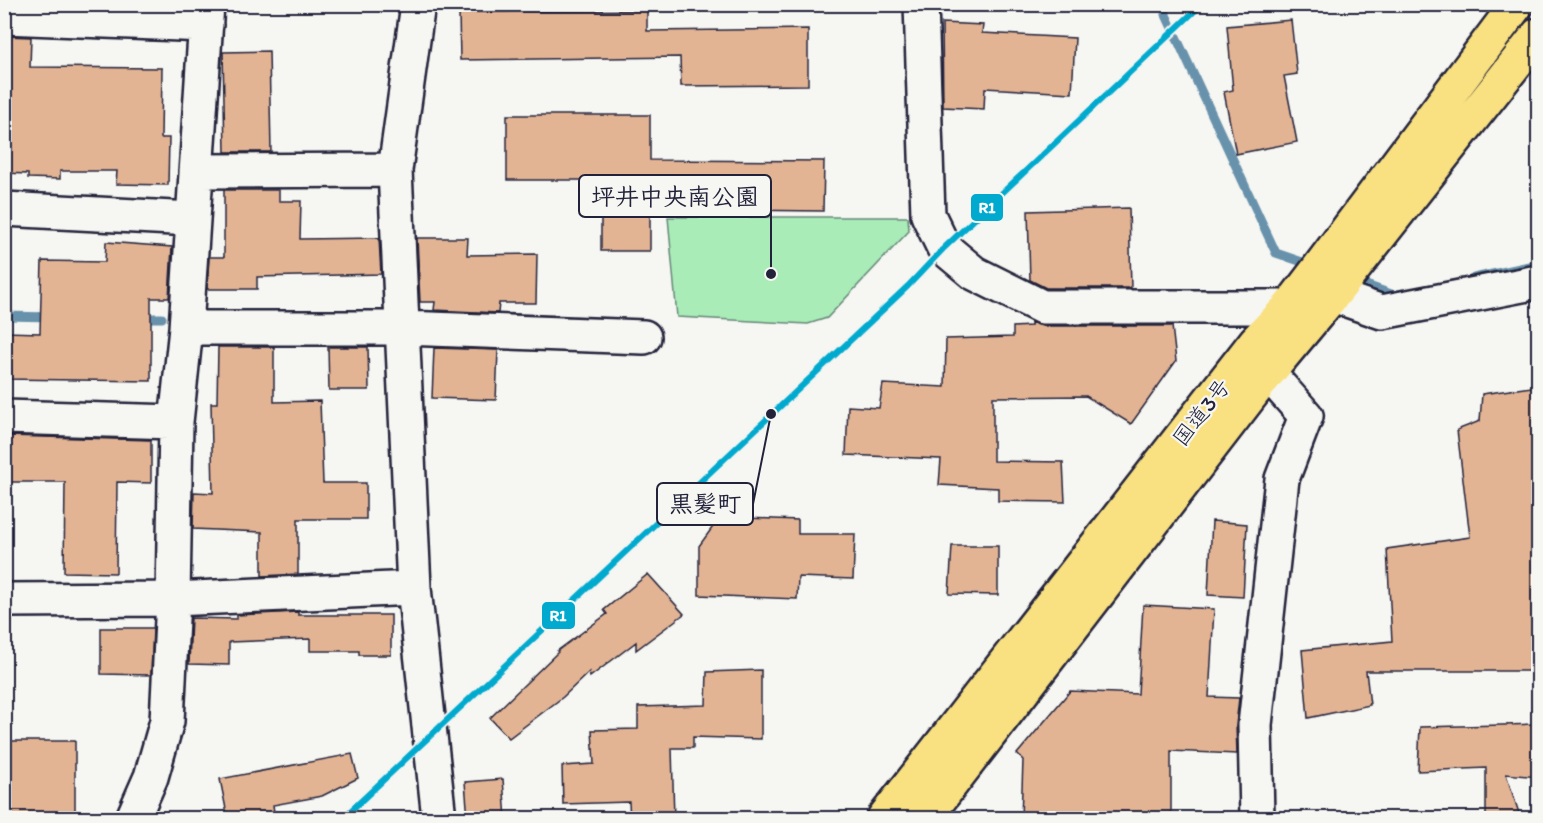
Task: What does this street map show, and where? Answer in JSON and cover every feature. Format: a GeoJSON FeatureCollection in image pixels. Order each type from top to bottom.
{"type":"FeatureCollection","features":[{"type":"Feature","properties":{"kind":"highway","name":"国道3号"},"geometry":{"type":"LineString","coordinates":[[884,819],[1256,341],[1289,307],[1517,4]]}},
{"type":"Feature","properties":{"kind":"highway","name":"国道3号"},"geometry":{"type":"LineString","coordinates":[[925,819],[1268,373],[1333,295],[1539,35]]}},
{"type":"Feature","properties":{"kind":"street"},"geometry":{"type":"LineString","coordinates":[[418,4],[395,170],[404,328],[414,588],[439,819]]}},
{"type":"Feature","properties":{"kind":"street"},"geometry":{"type":"LineString","coordinates":[[921,4],[928,215],[944,248],[974,273],[1042,307],[1289,307]]}},
{"type":"Feature","properties":{"kind":"street"},"geometry":{"type":"LineString","coordinates":[[4,17],[206,15],[186,328],[176,422],[173,599],[167,721],[151,777],[133,819]]}},
{"type":"Feature","properties":{"kind":"street"},"geometry":{"type":"LineString","coordinates":[[196,171],[395,170]]}},
{"type":"Feature","properties":{"kind":"street"},"geometry":{"type":"LineString","coordinates":[[4,209],[192,219]]}},
{"type":"Feature","properties":{"kind":"street"},"geometry":{"type":"LineString","coordinates":[[1333,295],[1382,312],[1539,282]]}},
{"type":"Feature","properties":{"kind":"street"},"geometry":{"type":"LineString","coordinates":[[186,328],[404,328],[644,337]]}},
{"type":"Feature","properties":{"kind":"street"},"geometry":{"type":"LineString","coordinates":[[1257,819],[1255,725],[1282,479],[1306,416],[1268,373]]}},
{"type":"Feature","properties":{"kind":"street"},"geometry":{"type":"LineString","coordinates":[[4,417],[176,422]]}},
{"type":"Feature","properties":{"kind":"street"},"geometry":{"type":"LineString","coordinates":[[4,600],[173,599],[414,588]]}},
{"type":"Feature","properties":{"kind":"green space"},"geometry":{"type":"Polygon","coordinates":[[[668,217],[908,217],[909,231],[827,318],[808,324],[677,317],[668,217]]]}},
{"type":"Feature","properties":{"kind":"building"},"geometry":{"type":"Polygon","coordinates":[[[647,10],[647,31],[808,29],[808,85],[681,86],[680,57],[460,60],[459,12],[647,10]]]}},
{"type":"Feature","properties":{"kind":"building"},"geometry":{"type":"Polygon","coordinates":[[[1291,20],[1297,74],[1284,76],[1297,142],[1236,154],[1224,92],[1233,90],[1227,26],[1291,20]]]}},
{"type":"Feature","properties":{"kind":"building"},"geometry":{"type":"Polygon","coordinates":[[[942,23],[983,25],[982,33],[1075,38],[1072,93],[985,88],[984,109],[943,107],[942,23]]]}},
{"type":"Feature","properties":{"kind":"building"},"geometry":{"type":"Polygon","coordinates":[[[4,36],[31,37],[30,67],[162,68],[161,138],[169,138],[168,185],[116,184],[117,171],[60,171],[60,179],[28,178],[28,174],[4,173],[4,36]]]}},
{"type":"Feature","properties":{"kind":"building"},"geometry":{"type":"Polygon","coordinates":[[[269,51],[271,152],[225,152],[223,52],[269,51]]]}},
{"type":"Feature","properties":{"kind":"building"},"geometry":{"type":"Polygon","coordinates":[[[507,115],[650,115],[650,160],[824,161],[823,211],[650,209],[650,251],[601,251],[601,180],[507,180],[507,115]]]}},
{"type":"Feature","properties":{"kind":"building"},"geometry":{"type":"Polygon","coordinates":[[[224,190],[279,190],[279,201],[301,201],[300,239],[379,238],[381,274],[257,277],[257,289],[207,289],[209,257],[224,257],[224,190]]]}},
{"type":"Feature","properties":{"kind":"building"},"geometry":{"type":"Polygon","coordinates":[[[1129,208],[1131,288],[1046,288],[1030,280],[1028,211],[1129,208]]]}},
{"type":"Feature","properties":{"kind":"building"},"geometry":{"type":"Polygon","coordinates":[[[417,238],[468,238],[467,255],[537,254],[536,303],[499,303],[498,313],[434,310],[435,302],[420,302],[417,238]]]}},
{"type":"Feature","properties":{"kind":"building"},"geometry":{"type":"Polygon","coordinates":[[[106,242],[172,247],[169,298],[151,298],[151,381],[4,379],[4,332],[40,333],[42,261],[105,262],[106,242]]]}},
{"type":"Feature","properties":{"kind":"building"},"geometry":{"type":"Polygon","coordinates":[[[1031,322],[1042,326],[1172,326],[1176,361],[1131,424],[1086,396],[993,397],[993,461],[1063,462],[1065,502],[998,501],[998,488],[939,485],[941,459],[846,455],[848,406],[879,408],[883,384],[945,387],[946,339],[1013,337],[1013,327],[1031,326],[1031,322]]]}},
{"type":"Feature","properties":{"kind":"building"},"geometry":{"type":"Polygon","coordinates":[[[218,347],[274,347],[274,402],[320,401],[323,483],[366,483],[366,519],[298,519],[298,574],[262,576],[262,532],[193,529],[194,492],[213,493],[211,403],[217,403],[218,347]]]}},
{"type":"Feature","properties":{"kind":"building"},"geometry":{"type":"Polygon","coordinates":[[[328,347],[368,347],[369,390],[329,390],[328,347]]]}},
{"type":"Feature","properties":{"kind":"building"},"geometry":{"type":"Polygon","coordinates":[[[434,348],[498,350],[496,400],[432,398],[434,348]]]}},
{"type":"Feature","properties":{"kind":"building"},"geometry":{"type":"Polygon","coordinates":[[[1539,386],[1539,671],[1366,671],[1370,705],[1308,718],[1302,650],[1392,641],[1387,549],[1470,537],[1457,430],[1480,421],[1482,394],[1539,386]]]}},
{"type":"Feature","properties":{"kind":"building"},"geometry":{"type":"Polygon","coordinates":[[[7,436],[151,440],[151,483],[117,482],[116,573],[64,572],[65,482],[7,482],[7,436]]]}},
{"type":"Feature","properties":{"kind":"building"},"geometry":{"type":"Polygon","coordinates":[[[720,517],[798,520],[798,534],[855,534],[853,579],[798,577],[797,599],[699,595],[699,546],[720,517]]]}},
{"type":"Feature","properties":{"kind":"building"},"geometry":{"type":"Polygon","coordinates":[[[1212,521],[1247,524],[1243,597],[1208,595],[1212,521]]]}},
{"type":"Feature","properties":{"kind":"building"},"geometry":{"type":"Polygon","coordinates":[[[952,546],[998,546],[998,595],[949,594],[952,546]]]}},
{"type":"Feature","properties":{"kind":"building"},"geometry":{"type":"Polygon","coordinates":[[[648,574],[684,614],[636,650],[636,642],[590,677],[589,672],[563,697],[509,738],[490,718],[557,651],[607,614],[604,610],[648,574]]]}},
{"type":"Feature","properties":{"kind":"building"},"geometry":{"type":"Polygon","coordinates":[[[1143,605],[1214,609],[1209,697],[1239,698],[1236,725],[1237,754],[1171,751],[1171,819],[1021,819],[1023,760],[1017,754],[1070,691],[1138,694],[1143,605]]]}},
{"type":"Feature","properties":{"kind":"building"},"geometry":{"type":"Polygon","coordinates":[[[298,612],[298,615],[391,615],[391,655],[359,655],[359,651],[310,651],[310,639],[229,642],[229,665],[189,664],[191,618],[237,619],[237,615],[298,612]]]}},
{"type":"Feature","properties":{"kind":"building"},"geometry":{"type":"Polygon","coordinates":[[[101,628],[153,628],[151,675],[101,674],[101,628]]]}},
{"type":"Feature","properties":{"kind":"building"},"geometry":{"type":"Polygon","coordinates":[[[761,670],[761,739],[693,737],[693,748],[672,748],[674,819],[630,819],[629,802],[563,804],[562,766],[594,764],[592,730],[638,729],[638,707],[706,705],[707,672],[761,670]]]}},
{"type":"Feature","properties":{"kind":"building"},"geometry":{"type":"Polygon","coordinates":[[[1539,724],[1539,777],[1506,774],[1521,819],[1486,819],[1486,768],[1418,771],[1420,727],[1539,724]]]}},
{"type":"Feature","properties":{"kind":"building"},"geometry":{"type":"Polygon","coordinates":[[[4,741],[75,741],[75,819],[4,819],[4,741]]]}},
{"type":"Feature","properties":{"kind":"building"},"geometry":{"type":"Polygon","coordinates":[[[352,754],[358,778],[322,796],[273,805],[275,819],[228,819],[220,779],[352,754]]]}},
{"type":"Feature","properties":{"kind":"building"},"geometry":{"type":"Polygon","coordinates":[[[503,779],[506,819],[468,819],[465,782],[503,779]]]}},
{"type":"Feature","properties":{"kind":"waterway"},"geometry":{"type":"LineString","coordinates":[[1166,4],[1166,15],[1276,253],[1314,266]]}},
{"type":"Feature","properties":{"kind":"waterway"},"geometry":{"type":"LineString","coordinates":[[1474,278],[1538,264]]}},
{"type":"Feature","properties":{"kind":"waterway"},"geometry":{"type":"LineString","coordinates":[[1352,280],[1394,295],[1402,293]]}},
{"type":"Feature","properties":{"kind":"waterway"},"geometry":{"type":"LineString","coordinates":[[4,316],[52,317]]}},
{"type":"Feature","properties":{"kind":"waterway"},"geometry":{"type":"LineString","coordinates":[[141,318],[162,318]]}},
{"type":"Feature","properties":{"kind":"transit line","name":"R1"},"geometry":{"type":"LineString","coordinates":[[343,818],[908,286],[944,248],[1202,4]]}},
{"type":"Feature","properties":{"kind":"place","name":"坪井中央南公園"},"geometry":{"type":"Point","coordinates":[771,274]}},
{"type":"Feature","properties":{"kind":"place","name":"黒髪町"},"geometry":{"type":"Point","coordinates":[771,414]}}]}
